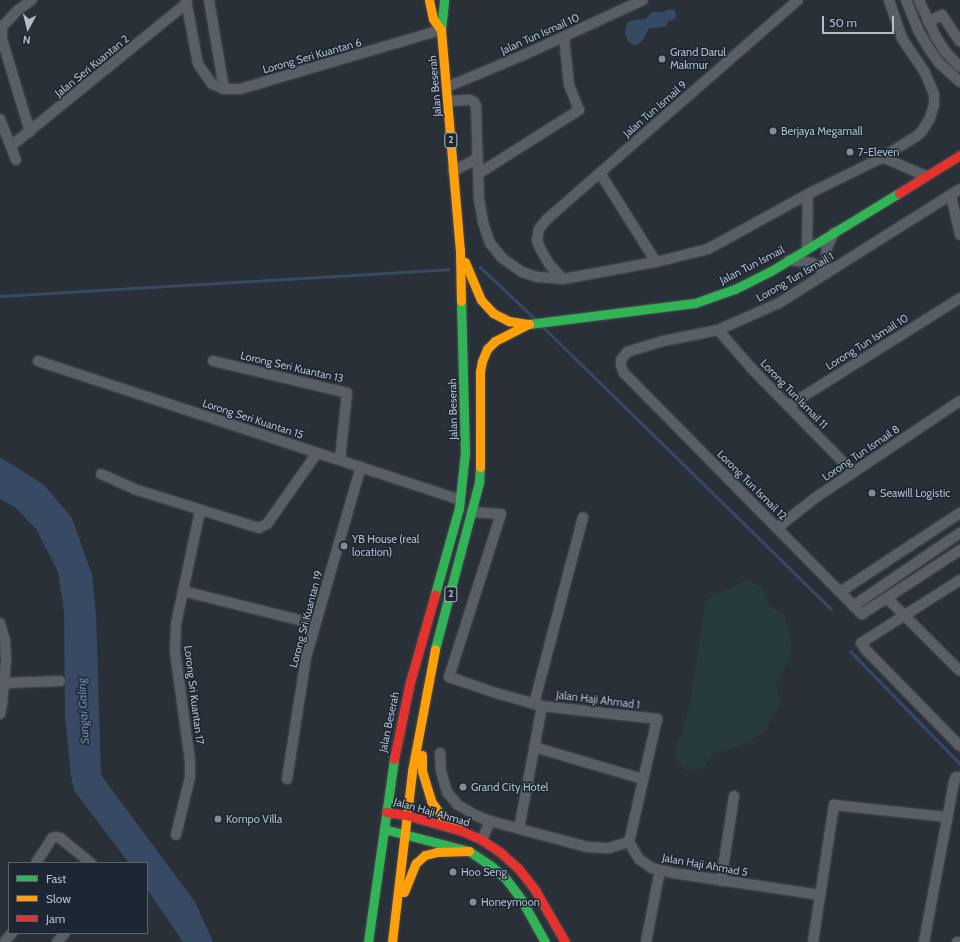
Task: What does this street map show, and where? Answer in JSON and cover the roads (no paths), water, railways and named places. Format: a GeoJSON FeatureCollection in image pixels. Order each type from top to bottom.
{"type":"FeatureCollection","features":[{"type":"Feature","properties":{"kind":"main road","name":"Jalan Beserah"},"geometry":{"type":"LineString","coordinates":[[368,942],[392,766],[410,682],[460,500],[465,453],[460,250],[441,30],[433,19],[429,0]]}},
{"type":"Feature","properties":{"kind":"main road","name":"2"},"geometry":{"type":"LineString","coordinates":[[441,30],[444,14],[444,0]]}},
{"type":"Feature","properties":{"kind":"main road","name":"Jalan Tun Ismail"},"geometry":{"type":"LineString","coordinates":[[532,324],[695,303],[735,289],[807,249],[960,155]]}},
{"type":"Feature","properties":{"kind":"main road","name":"2"},"geometry":{"type":"LineString","coordinates":[[460,250],[481,300],[493,313],[509,321],[532,324]]}},
{"type":"Feature","properties":{"kind":"main road","name":"2"},"geometry":{"type":"LineString","coordinates":[[392,942],[406,815],[430,670],[479,482],[482,456],[480,372],[487,349],[495,341],[532,324]]}},
{"type":"Feature","properties":{"kind":"main road"},"geometry":{"type":"LineString","coordinates":[[423,708],[422,771],[426,787],[431,801],[442,817],[462,831]]}},
{"type":"Feature","properties":{"kind":"main road","name":"Jalan Haji Ahmad"},"geometry":{"type":"LineString","coordinates":[[386,812],[406,815],[462,831],[482,840],[500,852],[518,868],[535,890],[565,942]]}},
{"type":"Feature","properties":{"kind":"main road"},"geometry":{"type":"LineString","coordinates":[[384,829],[469,851],[490,865],[506,879],[521,899],[545,942]]}},
{"type":"Feature","properties":{"kind":"main road"},"geometry":{"type":"LineString","coordinates":[[396,916],[416,863],[425,855],[436,852],[469,851]]}},
{"type":"Feature","properties":{"kind":"street"},"geometry":{"type":"LineString","coordinates":[[30,132],[2,39],[2,27],[18,10],[32,0]]}},
{"type":"Feature","properties":{"kind":"street"},"geometry":{"type":"LineString","coordinates":[[210,0],[224,89]]}},
{"type":"Feature","properties":{"kind":"street","name":"Jalan Tun Ismail 10"},"geometry":{"type":"LineString","coordinates":[[447,87],[564,37],[643,0]]}},
{"type":"Feature","properties":{"kind":"street","name":"Jalan Tun Ismail 9"},"geometry":{"type":"LineString","coordinates":[[564,279],[549,264],[537,241],[539,229],[547,219],[798,0]]}},
{"type":"Feature","properties":{"kind":"street"},"geometry":{"type":"LineString","coordinates":[[448,100],[474,102],[476,106],[479,199],[483,222],[490,243],[502,258],[522,272],[537,277],[564,279],[656,262],[708,249],[808,194],[879,159],[922,131],[930,118],[934,100],[929,79],[902,38],[889,0]]}},
{"type":"Feature","properties":{"kind":"street"},"geometry":{"type":"LineString","coordinates":[[906,0],[918,30],[929,49],[939,63],[960,82]]}},
{"type":"Feature","properties":{"kind":"street"},"geometry":{"type":"LineString","coordinates":[[919,0],[928,22],[944,50],[960,67]]}},
{"type":"Feature","properties":{"kind":"street"},"geometry":{"type":"LineString","coordinates":[[187,2],[198,64],[212,84],[224,89]]}},
{"type":"Feature","properties":{"kind":"street","name":"Jalan Seri Kuantan 2"},"geometry":{"type":"LineString","coordinates":[[11,146],[187,2]]}},
{"type":"Feature","properties":{"kind":"street"},"geometry":{"type":"LineString","coordinates":[[928,22],[942,15],[960,42]]}},
{"type":"Feature","properties":{"kind":"street","name":"Lorong Seri Kuantan 6"},"geometry":{"type":"LineString","coordinates":[[224,89],[240,89],[441,30]]}},
{"type":"Feature","properties":{"kind":"street"},"geometry":{"type":"LineString","coordinates":[[478,174],[579,110],[569,85],[564,37]]}},
{"type":"Feature","properties":{"kind":"street"},"geometry":{"type":"LineString","coordinates":[[0,119],[16,160]]}},
{"type":"Feature","properties":{"kind":"street"},"geometry":{"type":"LineString","coordinates":[[453,171],[478,158]]}},
{"type":"Feature","properties":{"kind":"street"},"geometry":{"type":"LineString","coordinates":[[879,159],[884,158],[926,176]]}},
{"type":"Feature","properties":{"kind":"street"},"geometry":{"type":"LineString","coordinates":[[600,173],[656,262]]}},
{"type":"Feature","properties":{"kind":"street","name":"Lorong Tun Ismail 1"},"geometry":{"type":"LineString","coordinates":[[624,373],[621,366],[622,360],[627,352],[663,341],[718,330],[779,303],[960,189]]}},
{"type":"Feature","properties":{"kind":"street"},"geometry":{"type":"LineString","coordinates":[[807,249],[808,194]]}},
{"type":"Feature","properties":{"kind":"street"},"geometry":{"type":"LineString","coordinates":[[951,195],[960,235]]}},
{"type":"Feature","properties":{"kind":"street"},"geometry":{"type":"LineString","coordinates":[[827,273],[824,261],[827,248],[834,232]]}},
{"type":"Feature","properties":{"kind":"street"},"geometry":{"type":"LineString","coordinates":[[788,260],[814,263],[827,273]]}},
{"type":"Feature","properties":{"kind":"street","name":"Lorong Tun Ismail 10"},"geometry":{"type":"LineString","coordinates":[[788,406],[960,298]]}},
{"type":"Feature","properties":{"kind":"street","name":"Lorong Tun Ismail 11"},"geometry":{"type":"LineString","coordinates":[[718,330],[788,406],[854,472]]}},
{"type":"Feature","properties":{"kind":"street","name":"Lorong Seri Kuantan 15"},"geometry":{"type":"LineString","coordinates":[[38,361],[460,500]]}},
{"type":"Feature","properties":{"kind":"street","name":"Lorong Seri Kuantan 13"},"geometry":{"type":"LineString","coordinates":[[212,361],[347,393],[340,460]]}},
{"type":"Feature","properties":{"kind":"street","name":"Lorong Tun Ismail 12"},"geometry":{"type":"LineString","coordinates":[[624,373],[853,606],[863,614],[887,598]]}},
{"type":"Feature","properties":{"kind":"street","name":"Lorong Tun Ismail 8"},"geometry":{"type":"LineString","coordinates":[[777,528],[815,498],[960,401]]}},
{"type":"Feature","properties":{"kind":"street"},"geometry":{"type":"LineString","coordinates":[[101,474],[134,490],[259,528],[267,524],[317,452]]}},
{"type":"Feature","properties":{"kind":"street","name":"Lorong Sri Kuantan 19"},"geometry":{"type":"LineString","coordinates":[[287,779],[306,658],[361,467]]}},
{"type":"Feature","properties":{"kind":"street","name":"Lorong Sri Kuantan 17"},"geometry":{"type":"LineString","coordinates":[[176,834],[190,777],[190,766],[175,652],[176,624],[200,511]]}},
{"type":"Feature","properties":{"kind":"street"},"geometry":{"type":"LineString","coordinates":[[472,512],[500,514],[449,676],[538,705],[583,518]]}},
{"type":"Feature","properties":{"kind":"street"},"geometry":{"type":"LineString","coordinates":[[840,592],[960,513]]}},
{"type":"Feature","properties":{"kind":"street"},"geometry":{"type":"LineString","coordinates":[[853,606],[960,533]]}},
{"type":"Feature","properties":{"kind":"street"},"geometry":{"type":"LineString","coordinates":[[960,550],[887,598],[960,671]]}},
{"type":"Feature","properties":{"kind":"street"},"geometry":{"type":"LineString","coordinates":[[960,580],[863,642],[862,646],[960,746]]}},
{"type":"Feature","properties":{"kind":"street"},"geometry":{"type":"LineString","coordinates":[[183,591],[315,624]]}},
{"type":"Feature","properties":{"kind":"street"},"geometry":{"type":"LineString","coordinates":[[0,623],[5,640],[4,683],[0,714]]}},
{"type":"Feature","properties":{"kind":"street"},"geometry":{"type":"LineString","coordinates":[[4,683],[60,681]]}},
{"type":"Feature","properties":{"kind":"street","name":"Jalan Haji Ahmad 1"},"geometry":{"type":"LineString","coordinates":[[519,829],[534,746],[538,705],[657,719],[643,779]]}},
{"type":"Feature","properties":{"kind":"street"},"geometry":{"type":"LineString","coordinates":[[440,753],[441,771],[447,792],[458,805],[490,821],[599,849],[609,848],[629,842],[643,779],[534,746]]}},
{"type":"Feature","properties":{"kind":"street"},"geometry":{"type":"LineString","coordinates":[[924,942],[947,817],[957,779]]}},
{"type":"Feature","properties":{"kind":"street"},"geometry":{"type":"LineString","coordinates":[[721,881],[734,796]]}},
{"type":"Feature","properties":{"kind":"street"},"geometry":{"type":"LineString","coordinates":[[813,942],[834,805],[947,817]]}},
{"type":"Feature","properties":{"kind":"street"},"geometry":{"type":"LineString","coordinates":[[482,840],[490,821]]}},
{"type":"Feature","properties":{"kind":"street"},"geometry":{"type":"LineString","coordinates":[[37,862],[52,838],[56,837],[60,838],[90,862]]}},
{"type":"Feature","properties":{"kind":"street","name":"Jalan Haji Ahmad 5"},"geometry":{"type":"LineString","coordinates":[[629,842],[639,859],[652,868],[721,881],[820,895]]}},
{"type":"Feature","properties":{"kind":"street"},"geometry":{"type":"LineString","coordinates":[[646,942],[660,870]]}},
{"type":"Feature","properties":{"kind":"street"},"geometry":{"type":"LineString","coordinates":[[4,942],[11,934]]}},
{"type":"Feature","properties":{"kind":"street"},"geometry":{"type":"LineString","coordinates":[[57,942],[65,934]]}},
{"type":"Feature","properties":{"kind":"water"},"geometry":{"type":"Polygon","coordinates":[[[670,9],[675,10],[676,17],[673,20],[668,21],[666,26],[649,28],[643,40],[637,45],[633,45],[628,41],[625,33],[627,23],[633,20],[645,19],[652,12],[662,12],[670,9]]]}},
{"type":"Feature","properties":{"kind":"water","name":"Sungai Galing"},"geometry":{"type":"Polygon","coordinates":[[[0,457],[44,485],[72,518],[92,575],[96,614],[101,775],[195,902],[213,942],[183,942],[148,890],[148,862],[128,862],[75,792],[71,776],[65,716],[64,612],[58,572],[36,529],[15,507],[0,499],[0,457]]]}},
{"type":"Feature","properties":{"kind":"waterway"},"geometry":{"type":"LineString","coordinates":[[480,267],[534,318]]}},
{"type":"Feature","properties":{"kind":"waterway"},"geometry":{"type":"LineString","coordinates":[[0,296],[448,269]]}},
{"type":"Feature","properties":{"kind":"waterway"},"geometry":{"type":"LineString","coordinates":[[543,327],[831,609]]}},
{"type":"Feature","properties":{"kind":"waterway"},"geometry":{"type":"LineString","coordinates":[[850,651],[960,764]]}},
{"type":"Feature","properties":{"kind":"place","name":"Grand Darul Makmur"},"geometry":{"type":"Point","coordinates":[662,59]}},
{"type":"Feature","properties":{"kind":"place","name":"Berjaya Megamall"},"geometry":{"type":"Point","coordinates":[773,131]}},
{"type":"Feature","properties":{"kind":"place","name":"7-Eleven"},"geometry":{"type":"Point","coordinates":[850,152]}},
{"type":"Feature","properties":{"kind":"place","name":"Seawill Logistic"},"geometry":{"type":"Point","coordinates":[872,493]}},
{"type":"Feature","properties":{"kind":"place","name":"YB House (real location)"},"geometry":{"type":"Point","coordinates":[344,546]}},
{"type":"Feature","properties":{"kind":"place","name":"Grand City Hotel"},"geometry":{"type":"Point","coordinates":[463,787]}},
{"type":"Feature","properties":{"kind":"place","name":"Kompo Villa"},"geometry":{"type":"Point","coordinates":[218,819]}},
{"type":"Feature","properties":{"kind":"place","name":"Hoo Seng"},"geometry":{"type":"Point","coordinates":[453,872]}},
{"type":"Feature","properties":{"kind":"place","name":"Honeymoon"},"geometry":{"type":"Point","coordinates":[473,902]}}]}
